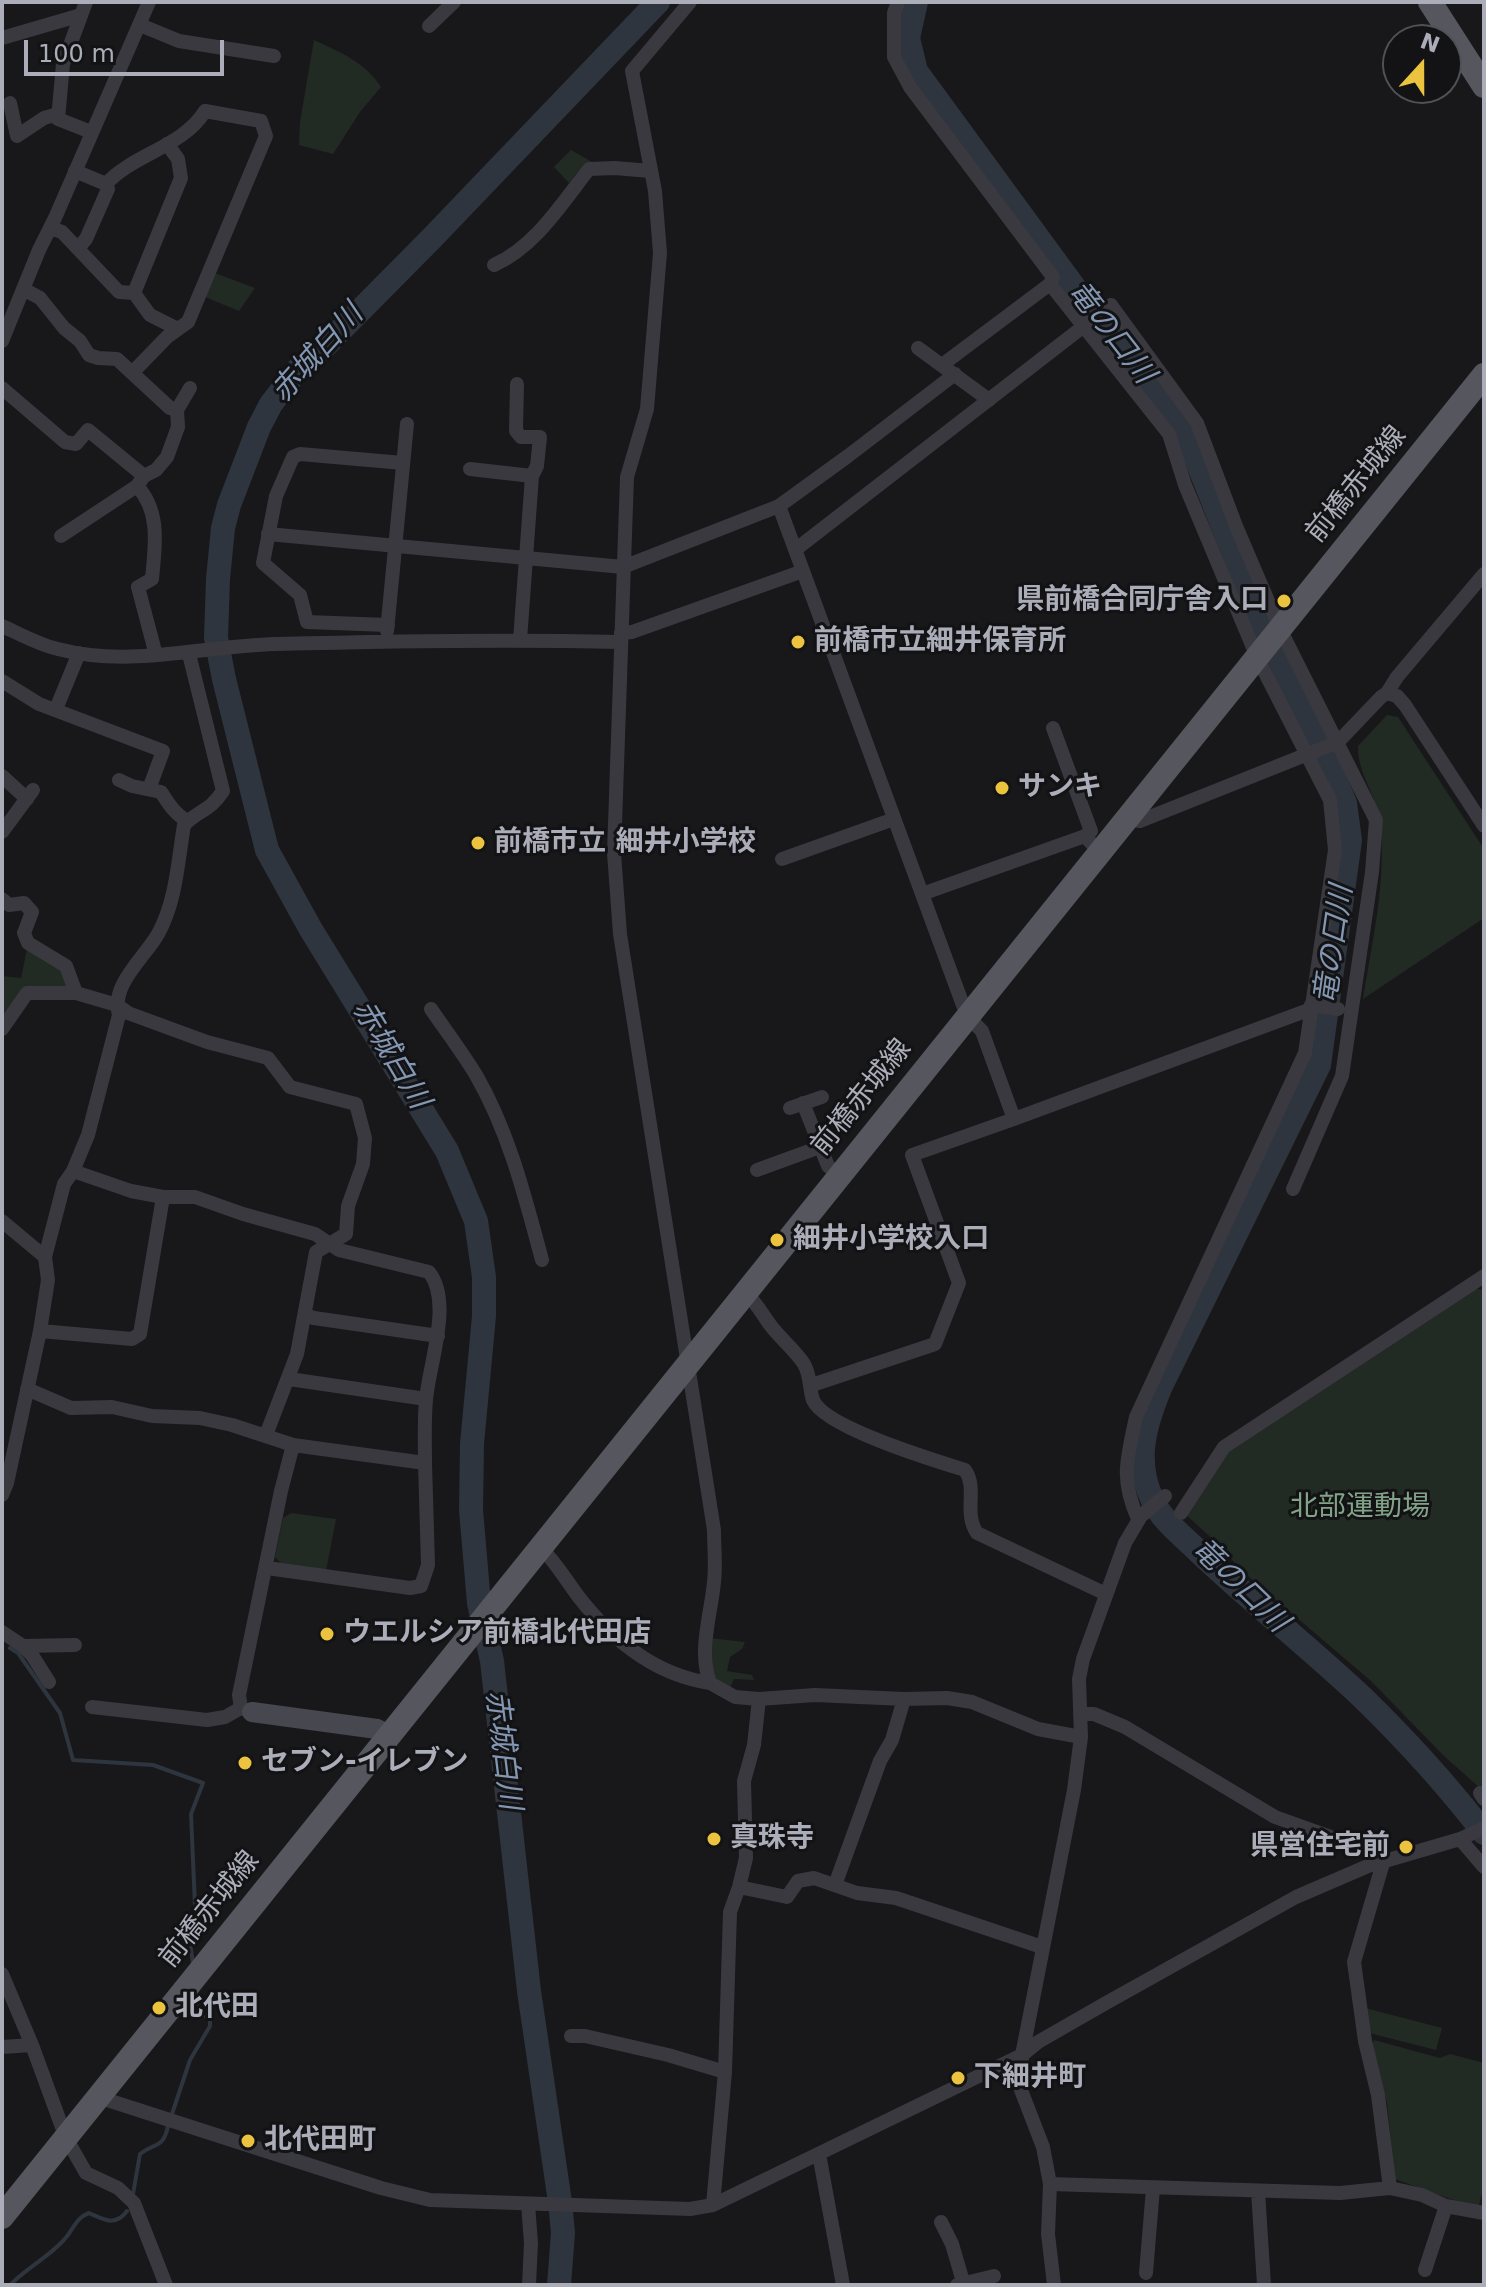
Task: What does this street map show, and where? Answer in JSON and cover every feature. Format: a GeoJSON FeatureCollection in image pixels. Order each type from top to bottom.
{"type":"FeatureCollection","features":[{"type":"Feature","properties":{"kind":"main road"},"geometry":{"type":"LineString","coordinates":[[1430,2],[1484,86]]}},
{"type":"Feature","properties":{"kind":"main road","name":"前橋赤城線"},"geometry":{"type":"LineString","coordinates":[[2,2217],[967,1016],[1092,844],[1126,819],[1484,375]]}},
{"type":"Feature","properties":{"kind":"street"},"geometry":{"type":"LineString","coordinates":[[2,341],[149,2]]}},
{"type":"Feature","properties":{"kind":"street"},"geometry":{"type":"LineString","coordinates":[[429,26],[454,2]]}},
{"type":"Feature","properties":{"kind":"street"},"geometry":{"type":"LineString","coordinates":[[690,2],[632,71],[655,191],[660,253],[647,409],[627,477],[614,853],[620,934],[714,1530],[714,1580],[706,1642],[710,1683]]}},
{"type":"Feature","properties":{"kind":"street"},"geometry":{"type":"LineString","coordinates":[[268,534],[623,567],[779,506],[848,456],[1050,284],[1053,277],[910,87],[894,57],[894,13],[898,2]]}},
{"type":"Feature","properties":{"kind":"street"},"geometry":{"type":"LineString","coordinates":[[83,8],[63,64],[58,119],[91,132]]}},
{"type":"Feature","properties":{"kind":"street"},"geometry":{"type":"LineString","coordinates":[[2,38],[83,8]]}},
{"type":"Feature","properties":{"kind":"street"},"geometry":{"type":"LineString","coordinates":[[140,25],[179,41],[274,56]]}},
{"type":"Feature","properties":{"kind":"street"},"geometry":{"type":"LineString","coordinates":[[10,103],[17,136],[44,118],[58,114]]}},
{"type":"Feature","properties":{"kind":"street"},"geometry":{"type":"LineString","coordinates":[[106,184],[114,175],[167,144],[198,121],[205,111],[261,121],[266,136],[188,322],[167,337],[133,372]]}},
{"type":"Feature","properties":{"kind":"street"},"geometry":{"type":"LineString","coordinates":[[134,293],[181,178],[178,159],[167,144]]}},
{"type":"Feature","properties":{"kind":"street"},"geometry":{"type":"LineString","coordinates":[[494,265],[543,228],[589,169],[650,171]]}},
{"type":"Feature","properties":{"kind":"street"},"geometry":{"type":"LineString","coordinates":[[75,171],[106,184],[108,189],[86,239],[78,248]]}},
{"type":"Feature","properties":{"kind":"street"},"geometry":{"type":"LineString","coordinates":[[50,228],[62,232],[119,292],[134,293]]}},
{"type":"Feature","properties":{"kind":"street"},"geometry":{"type":"LineString","coordinates":[[1050,284],[1087,324],[1169,434],[1185,485],[1259,654],[1330,800],[1335,850],[1326,928],[1305,1053],[1136,1417],[1126,1464],[1128,1496],[1140,1517]]}},
{"type":"Feature","properties":{"kind":"street"},"geometry":{"type":"LineString","coordinates":[[23,289],[40,298],[89,355],[117,359],[170,408],[177,410]]}},
{"type":"Feature","properties":{"kind":"street"},"geometry":{"type":"LineString","coordinates":[[134,293],[150,315],[178,329]]}},
{"type":"Feature","properties":{"kind":"street"},"geometry":{"type":"LineString","coordinates":[[795,550],[1111,305],[1197,423],[1279,630],[1376,820],[1372,872],[1342,1076],[1293,1189]]}},
{"type":"Feature","properties":{"kind":"street"},"geometry":{"type":"LineString","coordinates":[[918,348],[989,400]]}},
{"type":"Feature","properties":{"kind":"street"},"geometry":{"type":"LineString","coordinates":[[517,384],[516,431],[521,437],[540,437],[537,466],[532,476],[520,640]]}},
{"type":"Feature","properties":{"kind":"street"},"geometry":{"type":"LineString","coordinates":[[2,388],[65,442],[76,444],[88,430],[140,481],[157,532],[152,579],[138,587],[156,655]]}},
{"type":"Feature","properties":{"kind":"street"},"geometry":{"type":"LineString","coordinates":[[61,536],[156,470],[167,457],[178,427],[177,410],[190,388]]}},
{"type":"Feature","properties":{"kind":"street"},"geometry":{"type":"LineString","coordinates":[[386,641],[407,424]]}},
{"type":"Feature","properties":{"kind":"street"},"geometry":{"type":"LineString","coordinates":[[388,625],[307,622],[300,595],[263,563],[276,496],[293,457],[300,454],[403,463]]}},
{"type":"Feature","properties":{"kind":"street"},"geometry":{"type":"LineString","coordinates":[[470,469],[532,476]]}},
{"type":"Feature","properties":{"kind":"street"},"geometry":{"type":"LineString","coordinates":[[779,506],[967,1016],[982,1031],[1014,1119]]}},
{"type":"Feature","properties":{"kind":"street"},"geometry":{"type":"LineString","coordinates":[[3,629],[56,649],[104,657],[192,653],[254,644],[621,637],[803,571]]}},
{"type":"Feature","properties":{"kind":"street"},"geometry":{"type":"LineString","coordinates":[[1126,819],[1140,821],[1338,742],[1387,693],[1484,574]]}},
{"type":"Feature","properties":{"kind":"street"},"geometry":{"type":"LineString","coordinates":[[56,709],[79,653]]}},
{"type":"Feature","properties":{"kind":"street"},"geometry":{"type":"LineString","coordinates":[[2,1495],[40,1331],[48,1280],[45,1257],[64,1184],[88,1135],[119,1015],[117,1005],[126,981],[158,934],[170,907],[184,825],[212,807],[223,791],[192,653]]}},
{"type":"Feature","properties":{"kind":"street"},"geometry":{"type":"LineString","coordinates":[[2,681],[39,704],[163,751],[149,789]]}},
{"type":"Feature","properties":{"kind":"street"},"geometry":{"type":"LineString","coordinates":[[1387,693],[1397,696],[1405,705],[1484,826]]}},
{"type":"Feature","properties":{"kind":"street"},"geometry":{"type":"LineString","coordinates":[[922,894],[1092,844],[1091,831],[1053,728]]}},
{"type":"Feature","properties":{"kind":"street"},"geometry":{"type":"LineString","coordinates":[[2,776],[30,795],[2,832]]}},
{"type":"Feature","properties":{"kind":"street"},"geometry":{"type":"LineString","coordinates":[[119,780],[161,792],[170,806],[188,821]]}},
{"type":"Feature","properties":{"kind":"street"},"geometry":{"type":"LineString","coordinates":[[782,859],[894,819]]}},
{"type":"Feature","properties":{"kind":"street"},"geometry":{"type":"LineString","coordinates":[[2,899],[9,905],[24,903],[32,912],[24,933],[28,943],[66,966],[76,993]]}},
{"type":"Feature","properties":{"kind":"street"},"geometry":{"type":"LineString","coordinates":[[2,1029],[27,993],[76,993],[117,1005],[128,1013],[207,1042],[268,1058],[290,1087],[356,1104],[365,1138],[363,1164],[348,1206],[346,1234],[316,1252],[301,1338],[289,1379],[266,1435]]}},
{"type":"Feature","properties":{"kind":"street"},"geometry":{"type":"LineString","coordinates":[[812,1385],[935,1344],[959,1283],[912,1155],[1312,1006],[1338,1009]]}},
{"type":"Feature","properties":{"kind":"street"},"geometry":{"type":"LineString","coordinates":[[431,1009],[477,1077],[493,1110],[521,1181],[542,1260]]}},
{"type":"Feature","properties":{"kind":"street"},"geometry":{"type":"LineString","coordinates":[[822,1097],[796,1106],[828,1166],[839,1175]]}},
{"type":"Feature","properties":{"kind":"street"},"geometry":{"type":"LineString","coordinates":[[757,1170],[820,1147]]}},
{"type":"Feature","properties":{"kind":"street"},"geometry":{"type":"LineString","coordinates":[[73,1171],[131,1191],[163,1197],[195,1197],[315,1234],[339,1250],[429,1272],[438,1284],[438,1336],[426,1399],[428,1565],[421,1586],[410,1588],[267,1568]]}},
{"type":"Feature","properties":{"kind":"street"},"geometry":{"type":"LineString","coordinates":[[40,1331],[132,1339],[140,1334],[163,1197]]}},
{"type":"Feature","properties":{"kind":"street"},"geometry":{"type":"LineString","coordinates":[[2,1221],[45,1257]]}},
{"type":"Feature","properties":{"kind":"street"},"geometry":{"type":"LineString","coordinates":[[1181,1513],[1224,1447],[1483,1279]]}},
{"type":"Feature","properties":{"kind":"street"},"geometry":{"type":"LineString","coordinates":[[745,1292],[804,1365],[812,1385],[813,1401],[821,1409],[861,1433],[910,1453],[965,1470],[970,1477],[970,1518],[977,1533],[1106,1594]]}},
{"type":"Feature","properties":{"kind":"street"},"geometry":{"type":"LineString","coordinates":[[305,1315],[438,1336]]}},
{"type":"Feature","properties":{"kind":"street"},"geometry":{"type":"LineString","coordinates":[[289,1379],[426,1399]]}},
{"type":"Feature","properties":{"kind":"street"},"geometry":{"type":"LineString","coordinates":[[27,1389],[71,1408],[112,1407],[152,1416],[200,1418],[293,1445],[425,1463]]}},
{"type":"Feature","properties":{"kind":"street"},"geometry":{"type":"LineString","coordinates":[[247,1710],[239,1695],[293,1445]]}},
{"type":"Feature","properties":{"kind":"street"},"geometry":{"type":"LineString","coordinates":[[1054,2285],[1048,2234],[1050,2184],[1043,2147],[1021,2090],[1022,2055],[1074,1790],[1081,1737],[1079,1679],[1083,1659],[1125,1543],[1140,1517],[1162,1498]]}},
{"type":"Feature","properties":{"kind":"street"},"geometry":{"type":"LineString","coordinates":[[540,1547],[555,1562],[577,1595],[619,1641],[670,1673],[710,1683],[735,1697],[947,1698],[972,1702],[1038,1729],[1081,1737]]}},
{"type":"Feature","properties":{"kind":"street"},"geometry":{"type":"LineString","coordinates":[[2,1632],[32,1655],[49,1682]]}},
{"type":"Feature","properties":{"kind":"street"},"geometry":{"type":"LineString","coordinates":[[23,1646],[75,1645]]}},
{"type":"Feature","properties":{"kind":"street"},"geometry":{"type":"LineString","coordinates":[[713,2205],[725,2072],[730,1912],[746,1858],[744,1781],[754,1745],[759,1699]]}},
{"type":"Feature","properties":{"kind":"street"},"geometry":{"type":"LineString","coordinates":[[835,1885],[880,1761],[892,1740],[904,1699]]}},
{"type":"Feature","properties":{"kind":"street"},"geometry":{"type":"LineString","coordinates":[[92,1707],[207,1720],[247,1710],[377,1729],[389,1735]]}},
{"type":"Feature","properties":{"kind":"street"},"geometry":{"type":"LineString","coordinates":[[1080,1714],[1094,1714],[1125,1727],[1275,1817],[1373,1852],[1383,1863]]}},
{"type":"Feature","properties":{"kind":"street"},"geometry":{"type":"LineString","coordinates":[[98,2097],[381,2188],[430,2200],[690,2209],[713,2205],[1022,2055],[1038,2042],[1093,2010],[1296,1897],[1368,1866],[1472,1834],[1484,1867]]}},
{"type":"Feature","properties":{"kind":"street"},"geometry":{"type":"LineString","coordinates":[[1383,1863],[1354,1962],[1365,2041],[1378,2095],[1390,2188]]}},
{"type":"Feature","properties":{"kind":"street"},"geometry":{"type":"LineString","coordinates":[[739,1887],[787,1897],[798,1881],[814,1878],[857,1893],[896,1898],[1042,1947]]}},
{"type":"Feature","properties":{"kind":"street"},"geometry":{"type":"LineString","coordinates":[[2,1974],[66,2138],[86,2173],[118,2188],[134,2203],[166,2285]]}},
{"type":"Feature","properties":{"kind":"street"},"geometry":{"type":"LineString","coordinates":[[571,2036],[585,2036],[668,2055],[725,2072]]}},
{"type":"Feature","properties":{"kind":"street"},"geometry":{"type":"LineString","coordinates":[[2,2047],[32,2045]]}},
{"type":"Feature","properties":{"kind":"street"},"geometry":{"type":"LineString","coordinates":[[819,2154],[843,2285]]}},
{"type":"Feature","properties":{"kind":"street"},"geometry":{"type":"LineString","coordinates":[[1050,2184],[1340,2193],[1390,2188],[1422,2195],[1446,2206],[1484,2213]]}},
{"type":"Feature","properties":{"kind":"street"},"geometry":{"type":"LineString","coordinates":[[1146,2273],[1153,2188]]}},
{"type":"Feature","properties":{"kind":"street"},"geometry":{"type":"LineString","coordinates":[[1258,2191],[1264,2285]]}},
{"type":"Feature","properties":{"kind":"street"},"geometry":{"type":"LineString","coordinates":[[529,2285],[530,2204]]}},
{"type":"Feature","properties":{"kind":"street"},"geometry":{"type":"LineString","coordinates":[[1425,2270],[1446,2206]]}},
{"type":"Feature","properties":{"kind":"street"},"geometry":{"type":"LineString","coordinates":[[941,2222],[952,2244],[962,2284],[994,2276]]}},
{"type":"Feature","properties":{"kind":"green space"},"geometry":{"type":"Polygon","coordinates":[[[314,40],[360,64],[381,87],[360,112],[333,154],[299,145],[314,40]]]}},
{"type":"Feature","properties":{"kind":"green space"},"geometry":{"type":"Polygon","coordinates":[[[571,150],[592,162],[584,164],[569,183],[554,167],[571,150]]]}},
{"type":"Feature","properties":{"kind":"green space"},"geometry":{"type":"Polygon","coordinates":[[[215,273],[255,288],[239,311],[205,297],[215,273]]]}},
{"type":"Feature","properties":{"kind":"green space"},"geometry":{"type":"Polygon","coordinates":[[[1387,715],[1398,717],[1484,849],[1484,918],[1363,999],[1378,911],[1382,844],[1378,812],[1361,766],[1358,746],[1387,715]]]}},
{"type":"Feature","properties":{"kind":"green space"},"geometry":{"type":"Polygon","coordinates":[[[27,949],[63,972],[71,991],[24,990],[2,1021],[2,976],[21,978],[27,949]]]}},
{"type":"Feature","properties":{"kind":"green space","name":"北部運動場"},"geometry":{"type":"Polygon","coordinates":[[[1473,1288],[1484,1290],[1484,1786],[1481,1789],[1371,1681],[1241,1570],[1184,1513],[1225,1449],[1473,1288]]]}},
{"type":"Feature","properties":{"kind":"green space"},"geometry":{"type":"Polygon","coordinates":[[[291,1513],[336,1519],[326,1571],[282,1564],[275,1557],[283,1518],[291,1513]]]}},
{"type":"Feature","properties":{"kind":"green space"},"geometry":{"type":"Polygon","coordinates":[[[709,1638],[745,1642],[742,1649],[730,1657],[727,1671],[752,1675],[754,1680],[734,1679],[729,1690],[714,1677],[709,1638]]]}},
{"type":"Feature","properties":{"kind":"green space"},"geometry":{"type":"Polygon","coordinates":[[[1365,2008],[1442,2028],[1436,2050],[1369,2033],[1365,2008]]]}},
{"type":"Feature","properties":{"kind":"green space"},"geometry":{"type":"Polygon","coordinates":[[[1374,2040],[1440,2058],[1450,2054],[1484,2063],[1484,2185],[1478,2209],[1395,2179],[1387,2103],[1372,2044],[1374,2040]]]}},
{"type":"Feature","properties":{"kind":"waterway","name":"赤城白川"},"geometry":{"type":"LineString","coordinates":[[559,2285],[563,2233],[560,2202],[529,1991],[492,1661],[479,1603],[471,1510],[472,1444],[484,1316],[484,1277],[476,1221],[447,1151],[310,928],[267,850],[216,638],[218,579],[223,528],[229,505],[271,404],[299,368],[321,350],[431,239],[658,2]]}},
{"type":"Feature","properties":{"kind":"waterway","name":"竜の口川"},"geometry":{"type":"LineString","coordinates":[[916,2],[908,38],[916,71],[1110,336],[1183,426],[1260,619],[1345,803],[1350,840],[1319,1065],[1160,1388],[1144,1443],[1147,1485],[1156,1507],[1173,1528],[1363,1698],[1426,1764],[1484,1833]]}},
{"type":"Feature","properties":{"kind":"waterway"},"geometry":{"type":"LineString","coordinates":[[10,1648],[18,1653],[60,1713],[73,1760],[153,1765],[203,1783],[191,1814],[195,1906]]}},
{"type":"Feature","properties":{"kind":"waterway"},"geometry":{"type":"LineString","coordinates":[[190,1943],[193,1963]]}},
{"type":"Feature","properties":{"kind":"waterway"},"geometry":{"type":"LineString","coordinates":[[172,2114],[190,2060],[210,2026],[210,2020],[198,2009],[196,1993]]}},
{"type":"Feature","properties":{"kind":"waterway"},"geometry":{"type":"LineString","coordinates":[[133,2194],[140,2154],[161,2142],[168,2126]]}},
{"type":"Feature","properties":{"kind":"waterway"},"geometry":{"type":"LineString","coordinates":[[10,2285],[55,2249],[85,2215],[89,2213],[114,2221],[127,2211]]}},
{"type":"Feature","properties":{"kind":"place","name":"県前橋合同庁舎入口"},"geometry":{"type":"Point","coordinates":[1284,601]}},
{"type":"Feature","properties":{"kind":"place","name":"前橋市立細井保育所"},"geometry":{"type":"Point","coordinates":[798,642]}},
{"type":"Feature","properties":{"kind":"place","name":"サンキ"},"geometry":{"type":"Point","coordinates":[1002,788]}},
{"type":"Feature","properties":{"kind":"place","name":"前橋市立 細井小学校"},"geometry":{"type":"Point","coordinates":[478,843]}},
{"type":"Feature","properties":{"kind":"place","name":"細井小学校入口"},"geometry":{"type":"Point","coordinates":[777,1240]}},
{"type":"Feature","properties":{"kind":"place","name":"ウエルシア前橋北代田店"},"geometry":{"type":"Point","coordinates":[327,1634]}},
{"type":"Feature","properties":{"kind":"place","name":"セブン-イレブン"},"geometry":{"type":"Point","coordinates":[245,1763]}},
{"type":"Feature","properties":{"kind":"place","name":"真珠寺"},"geometry":{"type":"Point","coordinates":[714,1839]}},
{"type":"Feature","properties":{"kind":"place","name":"県営住宅前"},"geometry":{"type":"Point","coordinates":[1406,1847]}},
{"type":"Feature","properties":{"kind":"place","name":"北代田"},"geometry":{"type":"Point","coordinates":[159,2008]}},
{"type":"Feature","properties":{"kind":"place","name":"下細井町"},"geometry":{"type":"Point","coordinates":[958,2078]}},
{"type":"Feature","properties":{"kind":"place","name":"北代田町"},"geometry":{"type":"Point","coordinates":[248,2141]}}]}
